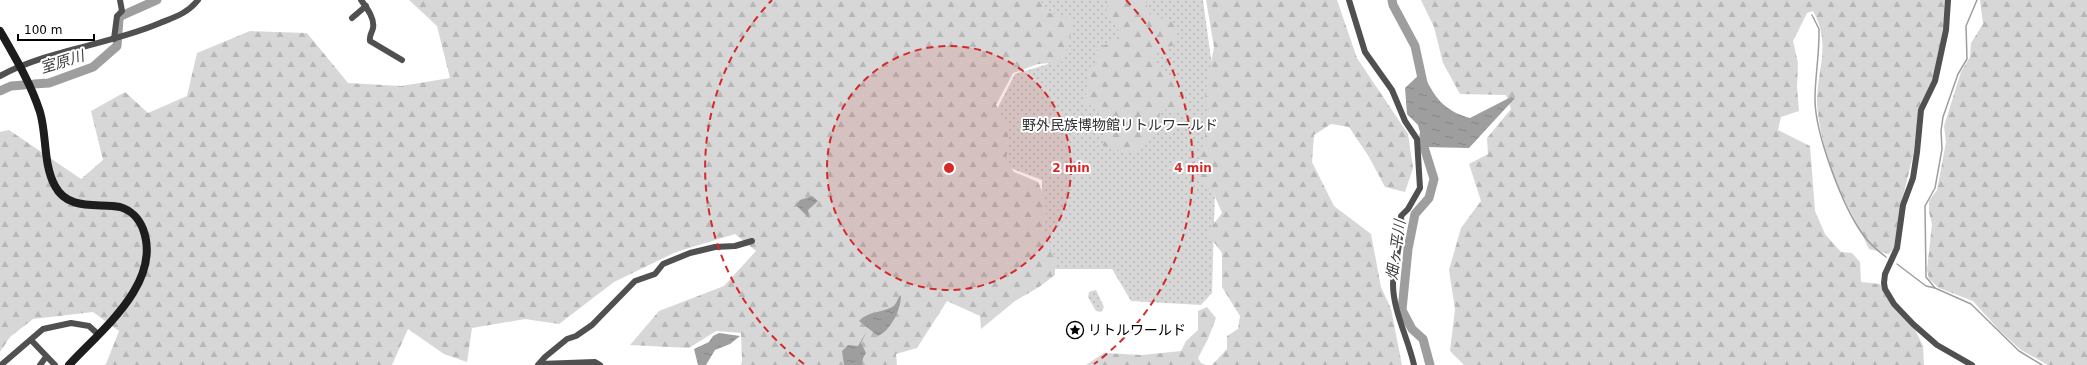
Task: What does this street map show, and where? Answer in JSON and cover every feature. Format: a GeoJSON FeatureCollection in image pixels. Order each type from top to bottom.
{"type":"FeatureCollection","features":[{"type":"Feature","properties":{"kind":"main road"},"geometry":{"type":"LineString","coordinates":[[0,31],[20,65],[40,112],[49,168],[54,185],[60,194],[68,200],[81,205],[122,208],[134,215],[141,224],[146,236],[146,252],[143,267],[133,294],[121,312],[69,365]]}},
{"type":"Feature","properties":{"kind":"street"},"geometry":{"type":"LineString","coordinates":[[117,38],[116,21],[122,11],[120,0]]}},
{"type":"Feature","properties":{"kind":"street"},"geometry":{"type":"LineString","coordinates":[[0,76],[20,65],[117,38],[181,15],[192,8],[198,0]]}},
{"type":"Feature","properties":{"kind":"street"},"geometry":{"type":"LineString","coordinates":[[362,0],[371,16],[373,26],[370,41],[402,60]]}},
{"type":"Feature","properties":{"kind":"street"},"geometry":{"type":"LineString","coordinates":[[1349,0],[1365,52],[1392,90],[1405,121],[1417,139],[1420,188],[1408,208],[1401,216],[1402,233],[1394,283],[1397,309],[1414,365]]}},
{"type":"Feature","properties":{"kind":"street"},"geometry":{"type":"LineString","coordinates":[[1948,0],[1946,30],[1938,58],[1935,81],[1921,110],[1913,178],[1903,205],[1897,248],[1885,274],[1884,283],[1885,289],[1894,304],[1913,324],[1937,345],[1972,365]]}},
{"type":"Feature","properties":{"kind":"street"},"geometry":{"type":"LineString","coordinates":[[352,18],[366,6]]}},
{"type":"Feature","properties":{"kind":"street"},"geometry":{"type":"LineString","coordinates":[[539,364],[545,357],[567,339],[576,336],[592,325],[635,281],[655,274],[663,264],[690,253],[714,247],[735,246],[752,241]]}},
{"type":"Feature","properties":{"kind":"street"},"geometry":{"type":"LineString","coordinates":[[1,365],[43,329],[71,323],[89,326],[99,335]]}},
{"type":"Feature","properties":{"kind":"street"},"geometry":{"type":"LineString","coordinates":[[32,340],[46,357],[55,365]]}},
{"type":"Feature","properties":{"kind":"street"},"geometry":{"type":"LineString","coordinates":[[40,365],[46,357]]}},
{"type":"Feature","properties":{"kind":"street"},"geometry":{"type":"LineString","coordinates":[[539,364],[595,362],[600,365]]}},
{"type":"Feature","properties":{"kind":"green space"},"geometry":{"type":"Polygon","coordinates":[[[409,0],[1041,0],[1045,12],[1063,16],[1074,22],[1063,62],[1038,64],[1013,73],[996,105],[1007,126],[1009,138],[1006,161],[1014,172],[1038,182],[1045,198],[1046,215],[1043,239],[1055,258],[1055,275],[1039,287],[1015,301],[981,329],[980,316],[947,301],[917,348],[896,354],[897,365],[741,365],[741,333],[716,331],[689,348],[630,345],[659,311],[724,286],[756,251],[735,234],[676,252],[614,282],[559,324],[525,319],[472,328],[467,362],[444,354],[408,329],[392,365],[104,365],[106,364],[119,331],[93,312],[33,319],[10,337],[0,352],[0,132],[9,130],[81,179],[103,160],[91,111],[125,92],[148,113],[187,96],[197,53],[250,31],[307,33],[348,83],[401,86],[450,78],[437,26],[409,0]]]}},
{"type":"Feature","properties":{"kind":"green space","name":"野外民族博物館リトルワールド"},"geometry":{"type":"Polygon","coordinates":[[[1036,0],[1203,0],[1213,73],[1215,189],[1212,293],[1201,305],[1131,301],[1112,269],[1042,269],[1042,180],[997,163],[992,119],[1015,74],[1048,64],[1060,19],[1034,15],[1036,0]]]}},
{"type":"Feature","properties":{"kind":"green space"},"geometry":{"type":"Polygon","coordinates":[[[1109,0],[1146,0],[1150,14],[1155,18],[1169,19],[1175,26],[1179,39],[1172,46],[1158,48],[1153,63],[1161,71],[1180,82],[1184,95],[1185,110],[1174,113],[1159,105],[1160,124],[1134,154],[1103,146],[1104,113],[1085,103],[1088,72],[1096,67],[1098,48],[1121,38],[1114,20],[1105,15],[1109,0]]]}},
{"type":"Feature","properties":{"kind":"green space"},"geometry":{"type":"Polygon","coordinates":[[[1206,0],[1337,0],[1357,58],[1408,134],[1413,168],[1405,192],[1385,187],[1369,157],[1349,127],[1331,124],[1314,135],[1312,162],[1334,206],[1371,234],[1381,287],[1391,309],[1402,365],[1212,365],[1227,349],[1227,336],[1238,329],[1240,316],[1222,287],[1222,253],[1207,233],[1222,213],[1213,192],[1200,181],[1199,160],[1208,123],[1205,93],[1214,47],[1206,0]]]}},
{"type":"Feature","properties":{"kind":"green space"},"geometry":{"type":"Polygon","coordinates":[[[1421,0],[1945,0],[1946,13],[1933,80],[1919,109],[1913,156],[1901,204],[1894,248],[1889,254],[1869,249],[1832,172],[1824,146],[1818,117],[1817,100],[1822,45],[1821,34],[1813,11],[1807,13],[1793,41],[1798,63],[1797,87],[1799,111],[1781,117],[1778,130],[1810,146],[1815,211],[1825,234],[1841,252],[1852,253],[1860,262],[1861,282],[1880,284],[1893,306],[1914,327],[1923,346],[1924,365],[1464,365],[1450,351],[1455,309],[1449,270],[1461,228],[1481,201],[1469,164],[1488,154],[1487,138],[1511,109],[1506,95],[1460,94],[1443,63],[1434,27],[1421,0]]]}},
{"type":"Feature","properties":{"kind":"green space"},"geometry":{"type":"Polygon","coordinates":[[[1980,0],[2087,0],[2087,365],[2048,365],[2021,350],[2000,331],[1973,301],[1939,288],[1929,279],[1927,270],[1932,224],[1929,212],[1929,201],[1937,190],[1946,142],[1944,126],[1961,72],[1970,57],[1971,43],[1983,24],[1980,0]]]}},
{"type":"Feature","properties":{"kind":"green space"},"geometry":{"type":"Polygon","coordinates":[[[1096,290],[1104,307],[1101,312],[1096,311],[1088,297],[1089,292],[1096,290]]]}},
{"type":"Feature","properties":{"kind":"green space"},"geometry":{"type":"Polygon","coordinates":[[[1207,307],[1216,318],[1208,339],[1198,358],[1201,363],[1206,365],[1086,365],[1104,353],[1142,355],[1181,351],[1186,341],[1198,330],[1198,311],[1207,307]]]}},
{"type":"Feature","properties":{"kind":"water"},"geometry":{"type":"Polygon","coordinates":[[[1422,72],[1431,89],[1446,107],[1460,115],[1470,118],[1511,97],[1515,98],[1469,148],[1424,147],[1418,125],[1407,114],[1405,88],[1422,72]]]}},
{"type":"Feature","properties":{"kind":"water"},"geometry":{"type":"Polygon","coordinates":[[[812,196],[818,201],[808,210],[809,218],[796,205],[800,200],[812,196]]]}},
{"type":"Feature","properties":{"kind":"water"},"geometry":{"type":"Polygon","coordinates":[[[901,295],[898,311],[892,323],[883,333],[878,336],[859,321],[866,315],[894,306],[901,295]]]}},
{"type":"Feature","properties":{"kind":"water"},"geometry":{"type":"Polygon","coordinates":[[[867,331],[861,343],[866,353],[863,358],[862,365],[844,365],[842,351],[848,345],[858,346],[867,331]]]}},
{"type":"Feature","properties":{"kind":"water"},"geometry":{"type":"Polygon","coordinates":[[[719,333],[740,336],[730,344],[715,350],[706,365],[698,365],[694,349],[709,342],[713,336],[719,333]]]}},
{"type":"Feature","properties":{"kind":"waterway","name":"室原川"},"geometry":{"type":"LineString","coordinates":[[34,84],[49,83],[93,67],[117,46],[119,19],[121,16],[157,0]]}},
{"type":"Feature","properties":{"kind":"waterway","name":"畑ヶ平川"},"geometry":{"type":"LineString","coordinates":[[1392,0],[1393,5],[1415,46],[1423,83]]}},
{"type":"Feature","properties":{"kind":"waterway"},"geometry":{"type":"LineString","coordinates":[[1977,0],[1966,26],[1967,59],[1958,74],[1943,117],[1941,131],[1942,149],[1935,188],[1925,206],[1926,277],[1935,288],[1971,304],[2019,351],[2042,365]]}},
{"type":"Feature","properties":{"kind":"waterway"},"geometry":{"type":"LineString","coordinates":[[1812,15],[1819,29],[1815,99],[1816,114],[1825,150],[1839,190],[1856,224],[1869,242],[1886,257]]}},
{"type":"Feature","properties":{"kind":"waterway","name":"室原川"},"geometry":{"type":"LineString","coordinates":[[0,91],[11,86],[24,85]]}},
{"type":"Feature","properties":{"kind":"waterway","name":"畑ヶ平川"},"geometry":{"type":"LineString","coordinates":[[1424,135],[1424,147],[1434,179],[1429,198],[1415,214],[1408,249],[1402,310],[1412,329],[1423,339],[1430,365]]}},
{"type":"Feature","properties":{"kind":"waterway"},"geometry":{"type":"LineString","coordinates":[[1897,264],[1926,286],[1935,288]]}},
{"type":"Feature","properties":{"kind":"place","name":"リトルワールド"},"geometry":{"type":"Point","coordinates":[1075,330]}}]}
